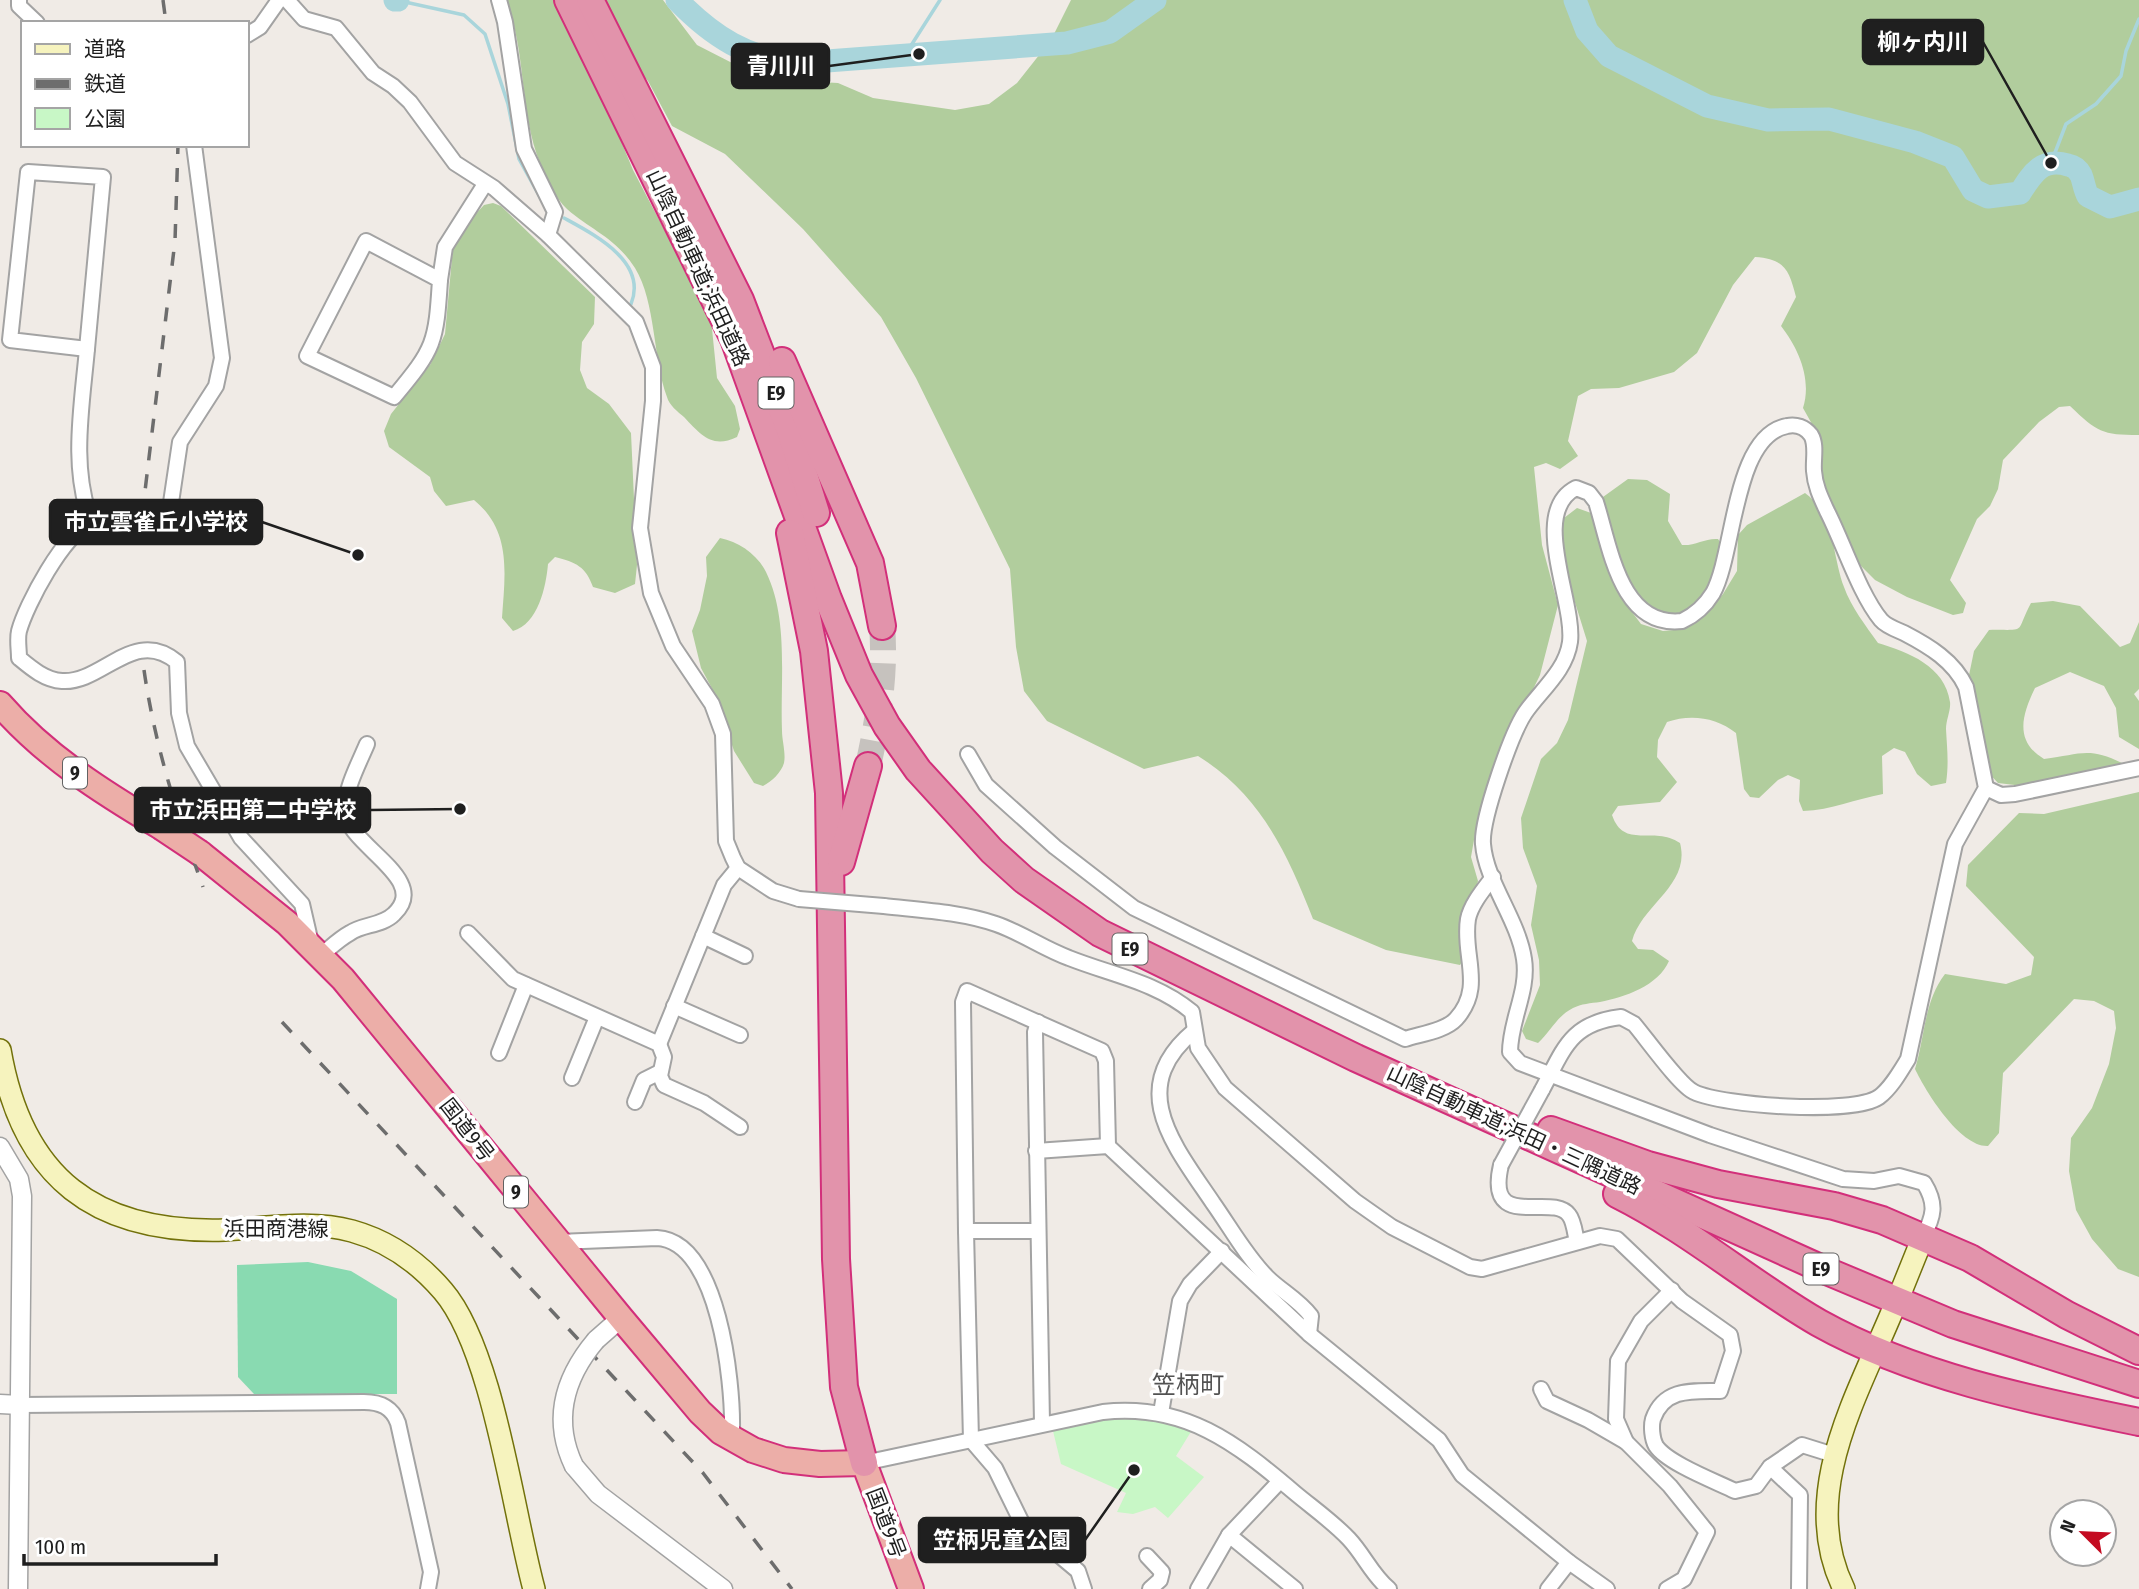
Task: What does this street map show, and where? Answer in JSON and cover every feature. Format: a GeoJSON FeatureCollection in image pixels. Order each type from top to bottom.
{"type":"FeatureCollection","features":[{"type":"Feature","properties":{"kind":"highway","name":"山陰自動車道;浜田道路"},"geometry":{"type":"LineString","coordinates":[[568,0],[660,139],[740,300],[767,367],[859,660]]}},
{"type":"Feature","properties":{"kind":"highway","name":"山陰自動車道;浜田道路"},"geometry":{"type":"LineString","coordinates":[[590,0],[613,69],[707,277],[859,660]]}},
{"type":"Feature","properties":{"kind":"highway"},"geometry":{"type":"LineString","coordinates":[[660,139],[722,240],[774,342],[870,564],[882,626]]}},
{"type":"Feature","properties":{"kind":"highway"},"geometry":{"type":"LineString","coordinates":[[756,395],[776,467],[814,651],[829,793],[836,1259],[840,1345],[845,1387],[864,1463]]}},
{"type":"Feature","properties":{"kind":"highway","name":"山陰自動車道;浜田・三隅道路"},"geometry":{"type":"LineString","coordinates":[[859,660],[935,793],[1024,880],[1100,933],[1356,1058],[1829,1272],[1952,1324],[2139,1384]]}},
{"type":"Feature","properties":{"kind":"highway","name":"国道9号"},"geometry":{"type":"LineString","coordinates":[[0,704],[26,733],[60,762],[200,853],[252,894],[316,952],[433,1087],[700,1412],[721,1432],[753,1450],[784,1461],[864,1463],[911,1589]]}},
{"type":"Feature","properties":{"kind":"highway"},"geometry":{"type":"LineString","coordinates":[[831,937],[843,853],[868,766]]}},
{"type":"Feature","properties":{"kind":"highway"},"geometry":{"type":"LineString","coordinates":[[1356,1058],[1648,1165],[1718,1184],[1834,1206],[1923,1237],[1970,1258],[2067,1315],[2139,1352]]}},
{"type":"Feature","properties":{"kind":"highway"},"geometry":{"type":"LineString","coordinates":[[1512,1129],[1559,1164],[1634,1202],[1810,1317],[1876,1350],[1950,1376],[2049,1403],[2139,1422]]}},
{"type":"Feature","properties":{"kind":"main road","name":"浜田商港線"},"geometry":{"type":"LineString","coordinates":[[0,1050],[6,1083],[19,1120],[38,1156],[63,1182],[90,1202],[131,1222],[172,1229],[311,1225],[352,1231],[389,1246],[419,1265],[446,1294],[468,1332],[487,1391],[534,1589]]}},
{"type":"Feature","properties":{"kind":"main road"},"geometry":{"type":"LineString","coordinates":[[1902,1289],[1923,1237]]}},
{"type":"Feature","properties":{"kind":"main road"},"geometry":{"type":"LineString","coordinates":[[1844,1589],[1831,1556],[1826,1491],[1834,1455],[1892,1312]]}},
{"type":"Feature","properties":{"kind":"street"},"geometry":{"type":"LineString","coordinates":[[19,0],[19,6],[35,21]]}},
{"type":"Feature","properties":{"kind":"street"},"geometry":{"type":"LineString","coordinates":[[248,34],[260,27],[279,0]]}},
{"type":"Feature","properties":{"kind":"street"},"geometry":{"type":"LineString","coordinates":[[287,0],[304,19],[336,28],[373,73],[411,102],[455,163],[548,235],[636,322],[653,367],[653,401],[640,528],[651,593],[673,646],[712,704],[723,734],[726,841],[738,868],[773,891],[799,900],[884,906],[992,922],[1021,933],[1067,958],[1154,987],[1192,1012],[1198,1048],[1225,1088],[1355,1201],[1392,1227],[1471,1267],[1482,1269],[1600,1236],[1616,1239],[1672,1290],[1730,1335],[1733,1351],[1720,1391],[1684,1391],[1668,1396],[1657,1408],[1651,1424],[1656,1446],[1672,1458],[1735,1491],[1756,1486],[1770,1467],[1802,1446],[1834,1455]]}},
{"type":"Feature","properties":{"kind":"street"},"geometry":{"type":"LineString","coordinates":[[499,0],[505,22],[524,149],[555,212],[548,235]]}},
{"type":"Feature","properties":{"kind":"street"},"geometry":{"type":"LineString","coordinates":[[194,147],[222,358],[216,386],[180,442],[169,516],[158,525],[92,523],[77,532],[64,548],[26,610],[18,634],[19,658],[37,673],[61,681],[78,679],[128,653],[167,653],[177,662],[179,713],[187,746],[241,838],[302,904],[316,952],[352,932],[395,914],[401,902],[402,888],[396,872],[349,829],[345,809],[367,744]]}},
{"type":"Feature","properties":{"kind":"street"},"geometry":{"type":"LineString","coordinates":[[87,349],[10,340],[27,172],[103,177],[79,443],[84,503],[92,523]]}},
{"type":"Feature","properties":{"kind":"street"},"geometry":{"type":"LineString","coordinates":[[440,280],[366,241],[307,356],[394,397],[426,359],[437,331],[445,247],[485,184]]}},
{"type":"Feature","properties":{"kind":"street"},"geometry":{"type":"LineString","coordinates":[[1577,1242],[1571,1216],[1563,1209],[1547,1206],[1528,1210],[1516,1207],[1503,1197],[1497,1183],[1502,1165],[1550,1075],[1564,1049],[1585,1025],[1621,1017],[1634,1024],[1692,1092],[1724,1100],[1820,1108],[1877,1098],[1896,1079],[1908,1059],[1955,844],[1986,788],[1966,687],[1959,672],[1915,639],[1882,622],[1818,492],[1814,444],[1810,433],[1794,425],[1781,427],[1767,436],[1758,448],[1741,486],[1723,566],[1713,592],[1703,607],[1682,621],[1658,619],[1642,612],[1622,584],[1596,502],[1582,489],[1576,488],[1565,494],[1555,515],[1554,535],[1570,628],[1570,645],[1558,670],[1517,727],[1489,803],[1483,845],[1493,877],[1510,910],[1524,957],[1525,979],[1510,1040],[1510,1052],[1520,1063],[1550,1075],[1710,1135],[1843,1179],[1874,1181],[1899,1176],[1924,1183],[1933,1198],[1933,1216],[1923,1237]]}},
{"type":"Feature","properties":{"kind":"street"},"geometry":{"type":"LineString","coordinates":[[968,754],[986,785],[1055,847],[1134,908],[1405,1039],[1456,1019],[1468,996],[1474,972],[1467,945],[1468,917],[1493,877]]}},
{"type":"Feature","properties":{"kind":"street"},"geometry":{"type":"LineString","coordinates":[[1986,788],[2001,795],[2015,794],[2139,768]]}},
{"type":"Feature","properties":{"kind":"street"},"geometry":{"type":"LineString","coordinates":[[738,868],[724,885],[659,1044],[664,1057],[660,1072],[664,1085],[704,1103],[740,1127]]}},
{"type":"Feature","properties":{"kind":"street"},"geometry":{"type":"LineString","coordinates":[[468,933],[502,972],[659,1044]]}},
{"type":"Feature","properties":{"kind":"street"},"geometry":{"type":"LineString","coordinates":[[703,936],[745,956]]}},
{"type":"Feature","properties":{"kind":"street"},"geometry":{"type":"LineString","coordinates":[[499,1053],[526,985]]}},
{"type":"Feature","properties":{"kind":"street"},"geometry":{"type":"LineString","coordinates":[[1084,1589],[1077,1571],[1023,1525],[995,1468],[971,1440],[963,1002],[967,991],[1105,1055],[1108,1146],[1309,1334],[1439,1440],[1462,1475],[1569,1562],[1607,1589]]}},
{"type":"Feature","properties":{"kind":"street"},"geometry":{"type":"LineString","coordinates":[[674,1006],[740,1035]]}},
{"type":"Feature","properties":{"kind":"street"},"geometry":{"type":"LineString","coordinates":[[572,1078],[597,1017]]}},
{"type":"Feature","properties":{"kind":"street"},"geometry":{"type":"LineString","coordinates":[[1038,1022],[1035,1032],[1036,1151],[1042,1423]]}},
{"type":"Feature","properties":{"kind":"street"},"geometry":{"type":"LineString","coordinates":[[1194,1031],[1175,1047],[1163,1065],[1160,1082],[1161,1107],[1171,1141],[1267,1277],[1299,1301],[1311,1316],[1309,1334]]}},
{"type":"Feature","properties":{"kind":"street"},"geometry":{"type":"LineString","coordinates":[[635,1102],[644,1080],[660,1072]]}},
{"type":"Feature","properties":{"kind":"street"},"geometry":{"type":"LineString","coordinates":[[1036,1151],[1108,1146]]}},
{"type":"Feature","properties":{"kind":"street"},"geometry":{"type":"LineString","coordinates":[[0,1147],[19,1180],[22,1196],[18,1589]]}},
{"type":"Feature","properties":{"kind":"street"},"geometry":{"type":"LineString","coordinates":[[966,1231],[1038,1231]]}},
{"type":"Feature","properties":{"kind":"street"},"geometry":{"type":"LineString","coordinates":[[558,1242],[657,1238],[670,1240],[681,1248],[705,1283],[721,1327],[733,1403],[732,1429]]}},
{"type":"Feature","properties":{"kind":"street"},"geometry":{"type":"LineString","coordinates":[[1161,1413],[1180,1301],[1190,1284],[1222,1251]]}},
{"type":"Feature","properties":{"kind":"street"},"geometry":{"type":"LineString","coordinates":[[1626,1442],[1616,1419],[1618,1362],[1642,1321],[1672,1290]]}},
{"type":"Feature","properties":{"kind":"street"},"geometry":{"type":"LineString","coordinates":[[621,1318],[596,1340],[579,1364],[562,1405],[562,1434],[575,1466],[598,1494],[723,1589]]}},
{"type":"Feature","properties":{"kind":"street"},"geometry":{"type":"LineString","coordinates":[[1541,1389],[1547,1401],[1626,1442],[1670,1486],[1707,1532],[1684,1579],[1667,1589]]}},
{"type":"Feature","properties":{"kind":"street"},"geometry":{"type":"LineString","coordinates":[[0,1405],[364,1402],[384,1405],[395,1415],[398,1423],[431,1572],[428,1589]]}},
{"type":"Feature","properties":{"kind":"street"},"geometry":{"type":"LineString","coordinates":[[864,1463],[1042,1423],[1119,1410],[1161,1413],[1188,1420],[1217,1434],[1280,1481],[1342,1532],[1389,1589]]}},
{"type":"Feature","properties":{"kind":"street"},"geometry":{"type":"LineString","coordinates":[[1770,1467],[1800,1495],[1799,1589]]}},
{"type":"Feature","properties":{"kind":"street"},"geometry":{"type":"LineString","coordinates":[[1198,1589],[1229,1535],[1280,1481]]}},
{"type":"Feature","properties":{"kind":"street"},"geometry":{"type":"LineString","coordinates":[[1229,1535],[1295,1589]]}},
{"type":"Feature","properties":{"kind":"street"},"geometry":{"type":"LineString","coordinates":[[1147,1556],[1162,1572],[1160,1580],[1150,1589]]}},
{"type":"Feature","properties":{"kind":"street"},"geometry":{"type":"LineString","coordinates":[[1548,1589],[1569,1562]]}},
{"type":"Feature","properties":{"kind":"green space"},"geometry":{"type":"Polygon","coordinates":[[[490,0],[663,0],[697,45],[740,67],[784,80],[838,83],[873,98],[955,110],[989,104],[1017,83],[1051,40],[1071,0],[2139,0],[2139,435],[2108,433],[2094,427],[2070,406],[2059,407],[2039,422],[2003,460],[1998,489],[1990,506],[1977,519],[1950,580],[1966,603],[1963,613],[1953,615],[1907,597],[1875,580],[1855,560],[1823,493],[1817,433],[1803,408],[1805,376],[1798,355],[1781,326],[1796,297],[1788,273],[1779,263],[1755,257],[1733,285],[1697,353],[1674,372],[1619,388],[1591,389],[1578,396],[1568,441],[1578,456],[1560,469],[1546,463],[1534,467],[1542,545],[1558,605],[1540,675],[1496,765],[1478,817],[1471,857],[1478,881],[1461,943],[1466,956],[1460,965],[1386,950],[1313,919],[1282,848],[1255,807],[1220,771],[1198,756],[1144,769],[1047,721],[1024,691],[1016,647],[1010,569],[916,378],[881,317],[803,229],[725,154],[672,126],[648,81],[630,61],[597,83],[633,170],[711,319],[717,378],[735,406],[740,429],[737,437],[714,441],[696,429],[674,408],[662,382],[651,314],[642,282],[627,257],[603,235],[567,209],[551,188],[540,163],[529,125],[519,49],[510,12],[490,0]]]}},
{"type":"Feature","properties":{"kind":"green space"},"geometry":{"type":"Polygon","coordinates":[[[493,203],[501,206],[595,297],[594,324],[582,342],[580,370],[587,388],[609,404],[631,433],[637,565],[635,584],[615,593],[593,587],[579,566],[555,557],[548,564],[543,593],[535,613],[522,627],[513,631],[502,618],[503,554],[495,525],[474,500],[446,506],[434,491],[430,477],[389,447],[384,431],[391,414],[430,365],[445,334],[453,247],[470,220],[484,205],[493,203]]]}},
{"type":"Feature","properties":{"kind":"green space"},"geometry":{"type":"Polygon","coordinates":[[[1628,479],[1647,480],[1670,494],[1668,521],[1682,545],[1718,539],[1722,545],[1707,598],[1683,615],[1654,613],[1628,585],[1617,556],[1603,497],[1628,479]]]}},
{"type":"Feature","properties":{"kind":"green space"},"geometry":{"type":"Polygon","coordinates":[[[1805,493],[1822,512],[1847,594],[1878,643],[1923,662],[1941,679],[1947,689],[1950,705],[1946,729],[1946,783],[1931,786],[1917,774],[1905,752],[1894,748],[1882,756],[1883,794],[1824,809],[1803,811],[1799,801],[1800,780],[1788,775],[1778,780],[1759,798],[1750,797],[1744,789],[1736,733],[1720,723],[1703,718],[1667,722],[1658,740],[1657,757],[1677,782],[1660,802],[1618,806],[1612,815],[1617,826],[1624,832],[1660,836],[1680,843],[1682,858],[1679,871],[1645,916],[1632,941],[1638,949],[1653,950],[1669,961],[1657,977],[1640,989],[1610,1000],[1576,1007],[1567,1011],[1538,1043],[1526,1039],[1522,1031],[1540,985],[1539,960],[1531,925],[1537,886],[1523,848],[1521,818],[1541,759],[1557,743],[1568,720],[1587,641],[1568,580],[1561,536],[1564,518],[1577,508],[1591,513],[1623,600],[1641,624],[1663,631],[1684,629],[1705,616],[1737,571],[1738,535],[1747,525],[1805,493]]]}},
{"type":"Feature","properties":{"kind":"green space"},"geometry":{"type":"Polygon","coordinates":[[[720,538],[741,546],[758,560],[766,572],[778,610],[782,650],[784,759],[783,767],[763,786],[754,783],[734,751],[716,696],[701,668],[692,631],[700,610],[707,576],[706,557],[720,538]]]}},
{"type":"Feature","properties":{"kind":"green space"},"geometry":{"type":"Polygon","coordinates":[[[2053,601],[2080,606],[2120,647],[2130,643],[2139,622],[2139,689],[2134,694],[2139,701],[2139,749],[2119,737],[2116,708],[2104,686],[2070,672],[2035,688],[2024,718],[2023,727],[2028,744],[2044,759],[2092,753],[2122,763],[2119,767],[2031,787],[1998,783],[1985,769],[1968,680],[1974,651],[1989,630],[2019,628],[2031,603],[2053,601]]]}},
{"type":"Feature","properties":{"kind":"green space"},"geometry":{"type":"Polygon","coordinates":[[[2139,792],[2139,1277],[2118,1269],[2092,1239],[2076,1210],[2069,1171],[2071,1138],[2092,1108],[2109,1064],[2116,1028],[2114,1011],[2094,1001],[2074,999],[2003,1073],[1999,1133],[1988,1146],[1966,1138],[1955,1128],[1927,1091],[1915,1069],[1929,1007],[1945,974],[2006,984],[2031,975],[2034,957],[1966,886],[1968,865],[2019,813],[2044,814],[2139,792]]]}},
{"type":"Feature","properties":{"kind":"green space"},"geometry":{"type":"Polygon","coordinates":[[[308,1262],[351,1271],[397,1299],[397,1394],[254,1394],[238,1377],[237,1265],[308,1262]]]}},
{"type":"Feature","properties":{"kind":"green space"},"geometry":{"type":"Polygon","coordinates":[[[1120,1417],[1147,1417],[1192,1430],[1176,1456],[1204,1477],[1168,1518],[1155,1507],[1133,1514],[1117,1512],[1126,1493],[1061,1464],[1053,1431],[1120,1417]]]}},
{"type":"Feature","properties":{"kind":"waterway"},"geometry":{"type":"LineString","coordinates":[[396,0],[464,15],[485,34],[508,104],[519,159],[546,208]]}},
{"type":"Feature","properties":{"kind":"waterway"},"geometry":{"type":"LineString","coordinates":[[677,0],[704,25],[732,44],[764,57],[800,63],[1067,43],[1110,32],[1155,0]]}},
{"type":"Feature","properties":{"kind":"waterway"},"geometry":{"type":"LineString","coordinates":[[905,55],[940,0]]}},
{"type":"Feature","properties":{"kind":"waterway"},"geometry":{"type":"LineString","coordinates":[[1575,0],[1587,31],[1609,56],[1707,106],[1768,120],[1829,119],[1915,142],[1953,157],[1973,190],[1988,197],[2020,193],[2039,169],[2051,163],[2059,163],[2076,168],[2088,196],[2110,207],[2139,199]]}},
{"type":"Feature","properties":{"kind":"waterway"},"geometry":{"type":"LineString","coordinates":[[2051,163],[2066,124],[2096,104],[2121,76],[2126,51],[2139,19]]}},
{"type":"Feature","properties":{"kind":"waterway"},"geometry":{"type":"LineString","coordinates":[[564,218],[603,242],[625,263],[632,275],[634,289],[631,304]]}},
{"type":"Feature","properties":{"kind":"tunnel"},"geometry":{"type":"LineString","coordinates":[[868,766],[880,697],[882,626]]}},
{"type":"Feature","properties":{"kind":"railway"},"geometry":{"type":"LineString","coordinates":[[163,0],[166,21]]}},
{"type":"Feature","properties":{"kind":"railway"},"geometry":{"type":"LineString","coordinates":[[142,516],[175,241],[178,147]]}},
{"type":"Feature","properties":{"kind":"railway"},"geometry":{"type":"LineString","coordinates":[[144,670],[154,726],[168,780],[203,887]]}},
{"type":"Feature","properties":{"kind":"railway"},"geometry":{"type":"LineString","coordinates":[[282,1022],[703,1473],[792,1589]]}},
{"type":"Feature","properties":{"kind":"place","name":"青川川"},"geometry":{"type":"Point","coordinates":[919,54]}},
{"type":"Feature","properties":{"kind":"place","name":"柳ヶ内川"},"geometry":{"type":"Point","coordinates":[2051,163]}},
{"type":"Feature","properties":{"kind":"place","name":"市立雲雀丘小学校"},"geometry":{"type":"Point","coordinates":[358,555]}},
{"type":"Feature","properties":{"kind":"place","name":"市立浜田第二中学校"},"geometry":{"type":"Point","coordinates":[460,809]}},
{"type":"Feature","properties":{"kind":"place","name":"笠柄児童公園"},"geometry":{"type":"Point","coordinates":[1134,1470]}},
{"type":"Feature","properties":{"kind":"district","name":"笠柄町"},"geometry":{"type":"Point","coordinates":[1188,1385]}}]}
